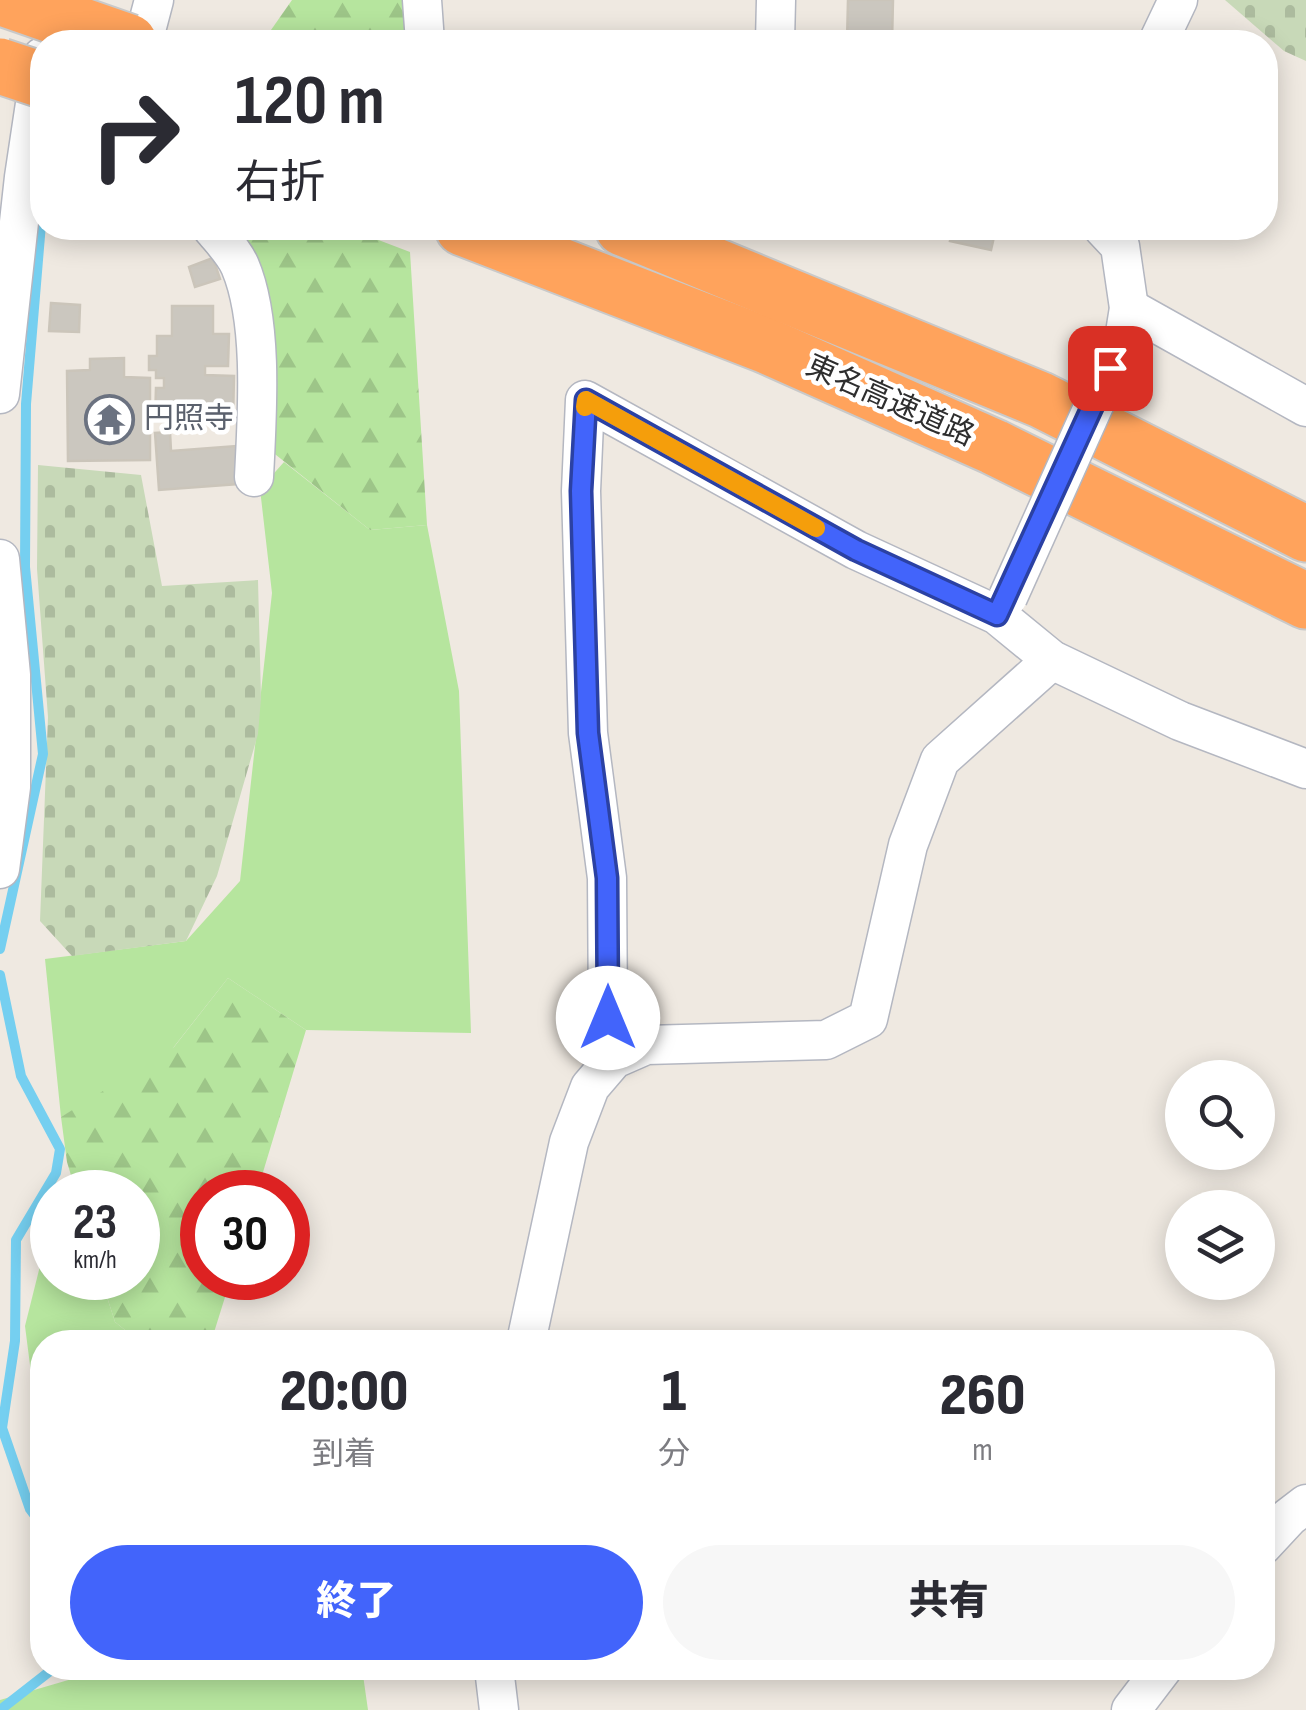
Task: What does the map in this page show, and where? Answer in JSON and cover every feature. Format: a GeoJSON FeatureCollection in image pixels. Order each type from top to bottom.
{"type":"FeatureCollection","features":[{"type":"Feature","properties":{"kind":"highway"},"geometry":{"type":"LineString","coordinates":[[8,0],[94,30]]}},
{"type":"Feature","properties":{"kind":"highway"},"geometry":{"type":"LineString","coordinates":[[0,66],[30,76]]}},
{"type":"Feature","properties":{"kind":"highway","name":"東名高速道路"},"geometry":{"type":"LineString","coordinates":[[494,240],[765,345],[994,447],[1306,600]]}},
{"type":"Feature","properties":{"kind":"highway","name":"東名高速道路"},"geometry":{"type":"LineString","coordinates":[[652,240],[1041,400],[1306,534]]}},
{"type":"Feature","properties":{"kind":"street"},"geometry":{"type":"LineString","coordinates":[[146,30],[154,0]]}},
{"type":"Feature","properties":{"kind":"street"},"geometry":{"type":"LineString","coordinates":[[422,0],[424,30]]}},
{"type":"Feature","properties":{"kind":"street"},"geometry":{"type":"LineString","coordinates":[[775,30],[776,0]]}},
{"type":"Feature","properties":{"kind":"street"},"geometry":{"type":"LineString","coordinates":[[1164,30],[1178,0]]}},
{"type":"Feature","properties":{"kind":"street"},"geometry":{"type":"LineString","coordinates":[[0,394],[30,136]]}},
{"type":"Feature","properties":{"kind":"street"},"geometry":{"type":"LineString","coordinates":[[221,240],[239,264],[250,304],[257,393],[254,476]]}},
{"type":"Feature","properties":{"kind":"street"},"geometry":{"type":"LineString","coordinates":[[1002,606],[1127,322],[1120,246],[1115,240]]}},
{"type":"Feature","properties":{"kind":"street"},"geometry":{"type":"LineString","coordinates":[[1127,322],[1306,407]]}},
{"type":"Feature","properties":{"kind":"street"},"geometry":{"type":"LineString","coordinates":[[608,1018],[607,878],[588,733],[581,491],[586,400],[856,550],[1002,606],[1052,660],[1180,721],[1306,768]]}},
{"type":"Feature","properties":{"kind":"street"},"geometry":{"type":"LineString","coordinates":[[0,559],[11,674],[12,787],[0,869]]}},
{"type":"Feature","properties":{"kind":"street"},"geometry":{"type":"LineString","coordinates":[[529,1330],[569,1142],[590,1088],[614,1060],[646,1045],[826,1040],[868,1018],[908,845],[940,760],[1052,660]]}},
{"type":"Feature","properties":{"kind":"street"},"geometry":{"type":"LineString","coordinates":[[1275,1532],[1306,1504]]}},
{"type":"Feature","properties":{"kind":"street"},"geometry":{"type":"LineString","coordinates":[[495,1680],[499,1710]]}},
{"type":"Feature","properties":{"kind":"street"},"geometry":{"type":"LineString","coordinates":[[1130,1710],[1154,1680]]}},
{"type":"Feature","properties":{"kind":"green space"},"geometry":{"type":"Polygon","coordinates":[[[292,0],[413,0],[412,30],[271,30],[292,0]]]}},
{"type":"Feature","properties":{"kind":"green space"},"geometry":{"type":"Polygon","coordinates":[[[1225,0],[1306,0],[1306,61],[1278,46],[1278,30],[1260,30],[1225,0]]]}},
{"type":"Feature","properties":{"kind":"green space"},"geometry":{"type":"Polygon","coordinates":[[[226,240],[378,240],[410,252],[427,525],[370,530],[256,439],[226,240]]]}},
{"type":"Feature","properties":{"kind":"green space"},"geometry":{"type":"Polygon","coordinates":[[[284,462],[370,530],[427,525],[459,691],[471,1033],[306,1030],[228,978],[162,1062],[61,1117],[45,959],[186,941],[240,881],[272,593],[260,489],[284,462]]]}},
{"type":"Feature","properties":{"kind":"green space"},"geometry":{"type":"Polygon","coordinates":[[[38,465],[141,475],[162,586],[258,580],[258,734],[217,876],[186,941],[72,956],[40,921],[48,717],[37,569],[38,465]]]}},
{"type":"Feature","properties":{"kind":"green space"},"geometry":{"type":"Polygon","coordinates":[[[228,978],[306,1030],[264,1170],[180,1170],[180,1300],[224,1300],[215,1330],[125,1330],[115,1322],[108,1300],[160,1300],[160,1170],[69,1170],[61,1117],[174,1047],[228,978]]]}},
{"type":"Feature","properties":{"kind":"green space"},"geometry":{"type":"Polygon","coordinates":[[[32,1300],[108,1300],[115,1322],[125,1330],[30,1330],[30,1365],[25,1326],[32,1300]]]}},
{"type":"Feature","properties":{"kind":"green space"},"geometry":{"type":"Polygon","coordinates":[[[68,1680],[364,1680],[368,1710],[0,1710],[0,1700],[68,1680]]]}},
{"type":"Feature","properties":{"kind":"building"},"geometry":{"type":"Polygon","coordinates":[[[848,0],[893,0],[892,30],[847,30],[848,0]]]}},
{"type":"Feature","properties":{"kind":"building"},"geometry":{"type":"Polygon","coordinates":[[[950,240],[993,240],[991,250],[950,240]]]}},
{"type":"Feature","properties":{"kind":"building"},"geometry":{"type":"Polygon","coordinates":[[[213,258],[220,279],[195,287],[189,267],[213,258]]]}},
{"type":"Feature","properties":{"kind":"building"},"geometry":{"type":"Polygon","coordinates":[[[51,303],[80,305],[79,332],[49,331],[51,303]]]}},
{"type":"Feature","properties":{"kind":"building"},"geometry":{"type":"Polygon","coordinates":[[[172,306],[213,306],[213,334],[229,334],[228,366],[205,366],[205,375],[234,376],[233,422],[155,421],[156,388],[164,388],[164,378],[156,378],[156,370],[149,370],[149,356],[157,356],[157,336],[172,336],[172,306]]]}},
{"type":"Feature","properties":{"kind":"building","name":"円照寺"},"geometry":{"type":"Polygon","coordinates":[[[124,358],[124,377],[150,378],[150,460],[68,461],[67,371],[90,370],[90,359],[124,358]]]}},
{"type":"Feature","properties":{"kind":"building"},"geometry":{"type":"Polygon","coordinates":[[[170,432],[171,451],[236,446],[238,484],[159,490],[155,433],[170,432]]]}},
{"type":"Feature","properties":{"kind":"waterway"},"geometry":{"type":"LineString","coordinates":[[0,949],[43,754],[25,567],[26,404],[40,240]]}},
{"type":"Feature","properties":{"kind":"waterway"},"geometry":{"type":"LineString","coordinates":[[0,975],[21,1076],[60,1149],[56,1173],[16,1240],[15,1341],[2,1428],[30,1509]]}},
{"type":"Feature","properties":{"kind":"waterway"},"geometry":{"type":"LineString","coordinates":[[0,1710],[39,1680]]}},
{"type":"Feature","properties":{"kind":"slow traffic"},"geometry":{"type":"LineString","coordinates":[[585,407],[586,400],[816,528]]}},
{"type":"Feature","properties":{"kind":"place","name":"円照寺"},"geometry":{"type":"Point","coordinates":[109,419]}},
{"type":"Feature","properties":{"kind":"route"},"geometry":{"type":"LineString","coordinates":[[608,1018],[607,878],[588,733],[581,491],[586,400],[856,550],[997,615],[1110,368]]}}]}
